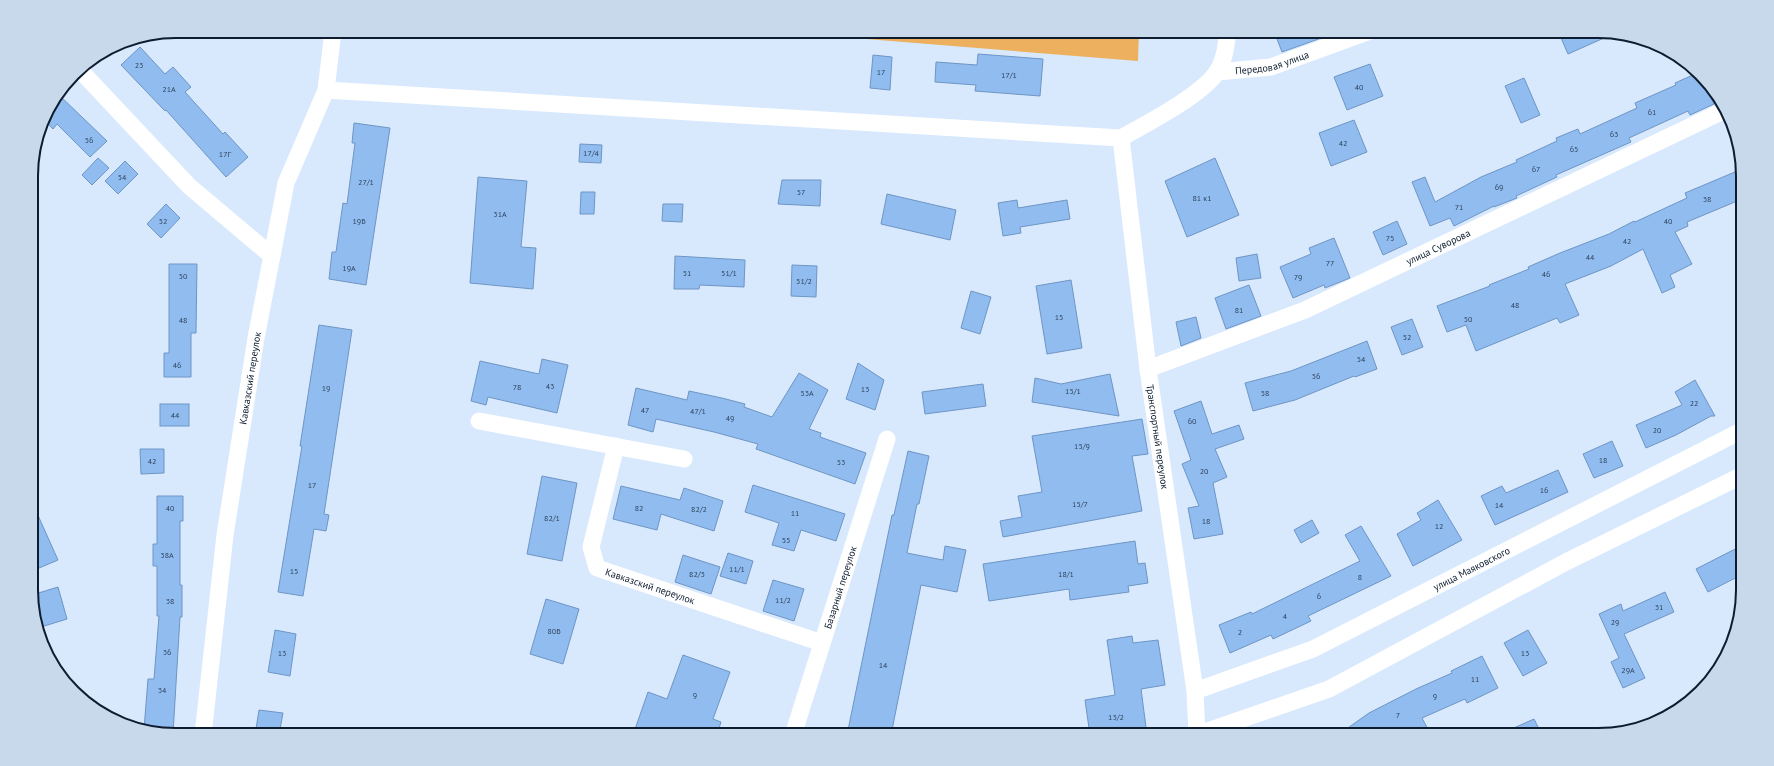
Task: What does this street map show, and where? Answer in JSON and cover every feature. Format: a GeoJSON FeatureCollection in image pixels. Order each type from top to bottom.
{"type":"FeatureCollection","features":[{"type":"Feature","properties":{"kind":"street","name":"Кавказский переулок"},"geometry":{"type":"LineString","coordinates":[[204,728],[225,535],[256,338],[286,182],[326,90],[332,38]]}},
{"type":"Feature","properties":{"kind":"street"},"geometry":{"type":"LineString","coordinates":[[326,90],[1121,138],[1200,90],[1217,72],[1225,55],[1227,38]]}},
{"type":"Feature","properties":{"kind":"street","name":"Передовая улица"},"geometry":{"type":"LineString","coordinates":[[1217,72],[1271,67],[1351,38]]}},
{"type":"Feature","properties":{"kind":"street"},"geometry":{"type":"LineString","coordinates":[[84,73],[189,186],[272,256]]}},
{"type":"Feature","properties":{"kind":"street","name":"улица Суворова"},"geometry":{"type":"LineString","coordinates":[[1148,369],[1305,310],[1720,112]]}},
{"type":"Feature","properties":{"kind":"street","name":"Транспортный переулок"},"geometry":{"type":"LineString","coordinates":[[1121,138],[1148,369],[1194,691],[1196,728]]}},
{"type":"Feature","properties":{"kind":"street"},"geometry":{"type":"LineString","coordinates":[[479,421],[684,459]]}},
{"type":"Feature","properties":{"kind":"street","name":"улица Маяковского"},"geometry":{"type":"LineString","coordinates":[[1194,691],[1313,649],[1736,433]]}},
{"type":"Feature","properties":{"kind":"street","name":"Базарный переулок"},"geometry":{"type":"LineString","coordinates":[[795,728],[887,439]]}},
{"type":"Feature","properties":{"kind":"street","name":"Кавказский переулок"},"geometry":{"type":"LineString","coordinates":[[616,446],[592,547],[597,568],[822,643]]}},
{"type":"Feature","properties":{"kind":"street"},"geometry":{"type":"LineString","coordinates":[[1216,728],[1329,689],[1566,562],[1736,478]]}},
{"type":"Feature","properties":{"kind":"shaded area"},"geometry":{"type":"Polygon","coordinates":[[[854,38],[1139,38],[1138,61],[854,38]]]}},
{"type":"Feature","properties":{"kind":"building"},"geometry":{"type":"Polygon","coordinates":[[[1277,38],[1321,38],[1282,52],[1277,38]]]}},
{"type":"Feature","properties":{"kind":"building"},"geometry":{"type":"Polygon","coordinates":[[[1561,38],[1603,38],[1568,54],[1561,38]]]}},
{"type":"Feature","properties":{"kind":"building"},"geometry":{"type":"Polygon","coordinates":[[[140,47],[165,74],[173,67],[191,87],[185,92],[223,134],[225,132],[248,157],[226,177],[166,110],[165,111],[121,65],[140,47]]]}},
{"type":"Feature","properties":{"kind":"building"},"geometry":{"type":"Polygon","coordinates":[[[978,54],[1043,59],[1040,96],[975,91],[976,85],[935,82],[936,62],[977,65],[978,54]]]}},
{"type":"Feature","properties":{"kind":"building"},"geometry":{"type":"Polygon","coordinates":[[[873,55],[892,57],[890,90],[870,88],[873,55]]]}},
{"type":"Feature","properties":{"kind":"building"},"geometry":{"type":"Polygon","coordinates":[[[1370,64],[1383,96],[1347,110],[1334,77],[1370,64]]]}},
{"type":"Feature","properties":{"kind":"building"},"geometry":{"type":"Polygon","coordinates":[[[1692,75],[1707,92],[1714,104],[1690,115],[1688,111],[1629,138],[1631,142],[1556,175],[1557,177],[1516,196],[1517,198],[1494,206],[1454,226],[1450,218],[1430,226],[1412,182],[1425,177],[1435,202],[1481,177],[1517,162],[1516,160],[1557,141],[1556,138],[1578,129],[1580,134],[1637,108],[1635,103],[1676,85],[1675,83],[1692,75]]]}},
{"type":"Feature","properties":{"kind":"building"},"geometry":{"type":"Polygon","coordinates":[[[1524,78],[1540,115],[1521,123],[1505,86],[1524,78]]]}},
{"type":"Feature","properties":{"kind":"building"},"geometry":{"type":"Polygon","coordinates":[[[62,98],[107,141],[90,157],[57,124],[53,129],[48,124],[62,98]]]}},
{"type":"Feature","properties":{"kind":"building"},"geometry":{"type":"Polygon","coordinates":[[[1354,120],[1367,152],[1331,166],[1319,133],[1354,120]]]}},
{"type":"Feature","properties":{"kind":"building"},"geometry":{"type":"Polygon","coordinates":[[[354,123],[390,128],[366,285],[329,279],[332,252],[336,252],[343,203],[347,204],[355,143],[352,143],[354,123]]]}},
{"type":"Feature","properties":{"kind":"building"},"geometry":{"type":"Polygon","coordinates":[[[580,144],[602,145],[601,163],[579,162],[580,144]]]}},
{"type":"Feature","properties":{"kind":"building"},"geometry":{"type":"Polygon","coordinates":[[[98,158],[109,168],[92,185],[82,175],[98,158]]]}},
{"type":"Feature","properties":{"kind":"building"},"geometry":{"type":"Polygon","coordinates":[[[1215,158],[1239,215],[1187,237],[1165,181],[1215,158]]]}},
{"type":"Feature","properties":{"kind":"building"},"geometry":{"type":"Polygon","coordinates":[[[125,161],[138,174],[118,194],[105,181],[125,161]]]}},
{"type":"Feature","properties":{"kind":"building"},"geometry":{"type":"Polygon","coordinates":[[[1736,172],[1736,202],[1687,222],[1688,226],[1675,232],[1692,264],[1670,275],[1675,287],[1662,293],[1643,249],[1611,266],[1565,284],[1579,315],[1560,323],[1557,318],[1476,351],[1466,325],[1447,332],[1437,306],[1490,286],[1489,285],[1529,269],[1528,267],[1560,253],[1609,234],[1634,221],[1635,222],[1687,198],[1685,193],[1736,172]]]}},
{"type":"Feature","properties":{"kind":"building"},"geometry":{"type":"Polygon","coordinates":[[[478,177],[527,181],[521,247],[536,248],[533,289],[470,283],[478,177]]]}},
{"type":"Feature","properties":{"kind":"building"},"geometry":{"type":"Polygon","coordinates":[[[782,180],[821,180],[820,206],[778,204],[782,180]]]}},
{"type":"Feature","properties":{"kind":"building"},"geometry":{"type":"Polygon","coordinates":[[[581,192],[595,192],[594,214],[580,214],[581,192]]]}},
{"type":"Feature","properties":{"kind":"building"},"geometry":{"type":"Polygon","coordinates":[[[887,194],[956,210],[950,240],[881,224],[887,194]]]}},
{"type":"Feature","properties":{"kind":"building"},"geometry":{"type":"Polygon","coordinates":[[[1017,200],[1018,208],[1067,200],[1070,219],[1020,227],[1021,233],[1003,236],[998,203],[1017,200]]]}},
{"type":"Feature","properties":{"kind":"building"},"geometry":{"type":"Polygon","coordinates":[[[166,204],[180,218],[161,238],[147,224],[166,204]]]}},
{"type":"Feature","properties":{"kind":"building"},"geometry":{"type":"Polygon","coordinates":[[[663,204],[683,204],[682,222],[662,221],[663,204]]]}},
{"type":"Feature","properties":{"kind":"building"},"geometry":{"type":"Polygon","coordinates":[[[1397,221],[1407,244],[1383,255],[1373,232],[1397,221]]]}},
{"type":"Feature","properties":{"kind":"building"},"geometry":{"type":"Polygon","coordinates":[[[1334,238],[1350,278],[1325,288],[1324,285],[1293,298],[1280,267],[1311,254],[1309,248],[1334,238]]]}},
{"type":"Feature","properties":{"kind":"building"},"geometry":{"type":"Polygon","coordinates":[[[1257,254],[1261,278],[1239,281],[1236,258],[1257,254]]]}},
{"type":"Feature","properties":{"kind":"building"},"geometry":{"type":"Polygon","coordinates":[[[675,256],[745,260],[744,287],[700,285],[699,289],[674,289],[675,256]]]}},
{"type":"Feature","properties":{"kind":"building"},"geometry":{"type":"Polygon","coordinates":[[[169,264],[197,264],[196,333],[191,333],[191,377],[164,377],[164,353],[169,353],[169,264]]]}},
{"type":"Feature","properties":{"kind":"building"},"geometry":{"type":"Polygon","coordinates":[[[792,265],[817,266],[816,297],[791,296],[792,265]]]}},
{"type":"Feature","properties":{"kind":"building"},"geometry":{"type":"Polygon","coordinates":[[[1071,280],[1082,348],[1047,354],[1036,286],[1071,280]]]}},
{"type":"Feature","properties":{"kind":"building"},"geometry":{"type":"Polygon","coordinates":[[[1249,285],[1261,316],[1226,329],[1215,298],[1249,285]]]}},
{"type":"Feature","properties":{"kind":"building"},"geometry":{"type":"Polygon","coordinates":[[[971,291],[991,297],[980,334],[961,328],[971,291]]]}},
{"type":"Feature","properties":{"kind":"building"},"geometry":{"type":"Polygon","coordinates":[[[1196,317],[1201,338],[1181,346],[1176,322],[1196,317]]]}},
{"type":"Feature","properties":{"kind":"building"},"geometry":{"type":"Polygon","coordinates":[[[1412,319],[1423,347],[1402,355],[1391,327],[1412,319]]]}},
{"type":"Feature","properties":{"kind":"building"},"geometry":{"type":"Polygon","coordinates":[[[319,325],[352,330],[324,514],[329,515],[326,531],[314,529],[303,596],[278,592],[302,446],[300,446],[319,325]]]}},
{"type":"Feature","properties":{"kind":"building"},"geometry":{"type":"Polygon","coordinates":[[[1367,341],[1377,369],[1355,377],[1354,376],[1295,400],[1253,411],[1245,383],[1291,371],[1367,341]]]}},
{"type":"Feature","properties":{"kind":"building"},"geometry":{"type":"Polygon","coordinates":[[[542,359],[568,365],[557,413],[488,397],[486,405],[471,401],[480,361],[539,374],[542,359]]]}},
{"type":"Feature","properties":{"kind":"building"},"geometry":{"type":"Polygon","coordinates":[[[858,363],[884,380],[875,410],[846,399],[858,363]]]}},
{"type":"Feature","properties":{"kind":"building"},"geometry":{"type":"Polygon","coordinates":[[[799,373],[828,390],[809,429],[821,433],[820,437],[866,453],[855,484],[756,449],[758,444],[714,432],[656,419],[653,432],[628,425],[636,388],[687,400],[689,391],[722,398],[745,404],[744,407],[772,417],[799,373]]]}},
{"type":"Feature","properties":{"kind":"building"},"geometry":{"type":"Polygon","coordinates":[[[1110,374],[1119,416],[1032,402],[1035,378],[1061,384],[1110,374]]]}},
{"type":"Feature","properties":{"kind":"building"},"geometry":{"type":"Polygon","coordinates":[[[1695,380],[1715,416],[1711,416],[1676,435],[1646,448],[1636,425],[1682,405],[1675,392],[1695,380]]]}},
{"type":"Feature","properties":{"kind":"building"},"geometry":{"type":"Polygon","coordinates":[[[983,384],[986,406],[925,414],[922,392],[983,384]]]}},
{"type":"Feature","properties":{"kind":"building"},"geometry":{"type":"Polygon","coordinates":[[[1201,401],[1212,434],[1239,425],[1244,439],[1215,449],[1227,477],[1213,483],[1223,534],[1194,539],[1188,508],[1199,506],[1182,464],[1191,460],[1174,411],[1201,401]]]}},
{"type":"Feature","properties":{"kind":"building"},"geometry":{"type":"Polygon","coordinates":[[[160,404],[189,404],[189,426],[160,426],[160,404]]]}},
{"type":"Feature","properties":{"kind":"building"},"geometry":{"type":"Polygon","coordinates":[[[1142,419],[1148,454],[1132,456],[1142,511],[1003,537],[1000,521],[1022,517],[1018,496],[1042,492],[1032,436],[1142,419]]]}},
{"type":"Feature","properties":{"kind":"building"},"geometry":{"type":"Polygon","coordinates":[[[1612,441],[1623,466],[1594,478],[1583,454],[1612,441]]]}},
{"type":"Feature","properties":{"kind":"building"},"geometry":{"type":"Polygon","coordinates":[[[140,449],[164,449],[164,473],[141,474],[140,449]]]}},
{"type":"Feature","properties":{"kind":"building"},"geometry":{"type":"Polygon","coordinates":[[[908,451],[929,456],[907,553],[943,560],[945,546],[966,550],[957,592],[921,585],[892,728],[848,728],[892,515],[894,515],[908,451]]]}},
{"type":"Feature","properties":{"kind":"building"},"geometry":{"type":"Polygon","coordinates":[[[1558,470],[1568,492],[1495,525],[1481,496],[1502,486],[1506,493],[1558,470]]]}},
{"type":"Feature","properties":{"kind":"building"},"geometry":{"type":"Polygon","coordinates":[[[542,476],[577,483],[562,561],[527,554],[542,476]]]}},
{"type":"Feature","properties":{"kind":"building"},"geometry":{"type":"Polygon","coordinates":[[[753,485],[845,514],[836,541],[801,530],[794,551],[772,545],[779,523],[745,512],[753,485]]]}},
{"type":"Feature","properties":{"kind":"building"},"geometry":{"type":"Polygon","coordinates":[[[621,486],[680,500],[684,488],[723,501],[714,531],[661,514],[657,530],[613,519],[621,486]]]}},
{"type":"Feature","properties":{"kind":"building"},"geometry":{"type":"Polygon","coordinates":[[[157,496],[183,496],[183,521],[180,521],[180,585],[182,585],[182,617],[180,617],[173,728],[144,724],[148,679],[154,679],[159,616],[157,616],[157,566],[153,566],[153,544],[157,544],[157,496]]]}},
{"type":"Feature","properties":{"kind":"building"},"geometry":{"type":"Polygon","coordinates":[[[1438,500],[1462,540],[1413,566],[1397,534],[1421,520],[1417,513],[1438,500]]]}},
{"type":"Feature","properties":{"kind":"building"},"geometry":{"type":"Polygon","coordinates":[[[38,515],[58,560],[38,568],[38,515]]]}},
{"type":"Feature","properties":{"kind":"building"},"geometry":{"type":"Polygon","coordinates":[[[1312,520],[1319,533],[1301,543],[1294,530],[1312,520]]]}},
{"type":"Feature","properties":{"kind":"building"},"geometry":{"type":"Polygon","coordinates":[[[1361,526],[1391,576],[1308,616],[1311,621],[1273,639],[1271,635],[1230,653],[1219,625],[1251,612],[1252,614],[1360,561],[1345,535],[1361,526]]]}},
{"type":"Feature","properties":{"kind":"building"},"geometry":{"type":"Polygon","coordinates":[[[1135,541],[1138,564],[1145,563],[1148,583],[1128,586],[1129,592],[1070,600],[1069,589],[989,601],[983,564],[1135,541]]]}},
{"type":"Feature","properties":{"kind":"building"},"geometry":{"type":"Polygon","coordinates":[[[1736,549],[1736,578],[1708,592],[1696,569],[1736,549]]]}},
{"type":"Feature","properties":{"kind":"building"},"geometry":{"type":"Polygon","coordinates":[[[728,553],[753,561],[746,584],[720,576],[728,553]]]}},
{"type":"Feature","properties":{"kind":"building"},"geometry":{"type":"Polygon","coordinates":[[[683,555],[720,567],[711,594],[675,582],[683,555]]]}},
{"type":"Feature","properties":{"kind":"building"},"geometry":{"type":"Polygon","coordinates":[[[773,580],[804,589],[794,621],[763,611],[773,580]]]}},
{"type":"Feature","properties":{"kind":"building"},"geometry":{"type":"Polygon","coordinates":[[[58,587],[67,619],[43,626],[39,608],[38,593],[58,587]]]}},
{"type":"Feature","properties":{"kind":"building"},"geometry":{"type":"Polygon","coordinates":[[[1665,592],[1674,612],[1624,634],[1645,678],[1623,688],[1611,662],[1619,658],[1599,614],[1621,604],[1623,611],[1665,592]]]}},
{"type":"Feature","properties":{"kind":"building"},"geometry":{"type":"Polygon","coordinates":[[[546,599],[579,609],[563,664],[530,654],[546,599]]]}},
{"type":"Feature","properties":{"kind":"building"},"geometry":{"type":"Polygon","coordinates":[[[275,630],[296,634],[290,676],[268,672],[275,630]]]}},
{"type":"Feature","properties":{"kind":"building"},"geometry":{"type":"Polygon","coordinates":[[[1528,630],[1547,663],[1523,676],[1504,643],[1528,630]]]}},
{"type":"Feature","properties":{"kind":"building"},"geometry":{"type":"Polygon","coordinates":[[[1132,636],[1133,643],[1158,640],[1165,685],[1141,689],[1146,728],[1089,728],[1085,700],[1115,695],[1107,640],[1132,636]]]}},
{"type":"Feature","properties":{"kind":"building"},"geometry":{"type":"Polygon","coordinates":[[[683,655],[730,672],[713,719],[721,722],[719,728],[635,728],[648,692],[667,699],[683,655]]]}},
{"type":"Feature","properties":{"kind":"building"},"geometry":{"type":"Polygon","coordinates":[[[1482,656],[1498,688],[1467,703],[1465,699],[1422,718],[1427,728],[1348,728],[1369,713],[1416,689],[1452,673],[1451,671],[1482,656]]]}},
{"type":"Feature","properties":{"kind":"building"},"geometry":{"type":"Polygon","coordinates":[[[259,710],[283,713],[280,728],[256,728],[259,710]]]}},
{"type":"Feature","properties":{"kind":"building"},"geometry":{"type":"Polygon","coordinates":[[[1534,719],[1538,728],[1514,728],[1534,719]]]}}]}
